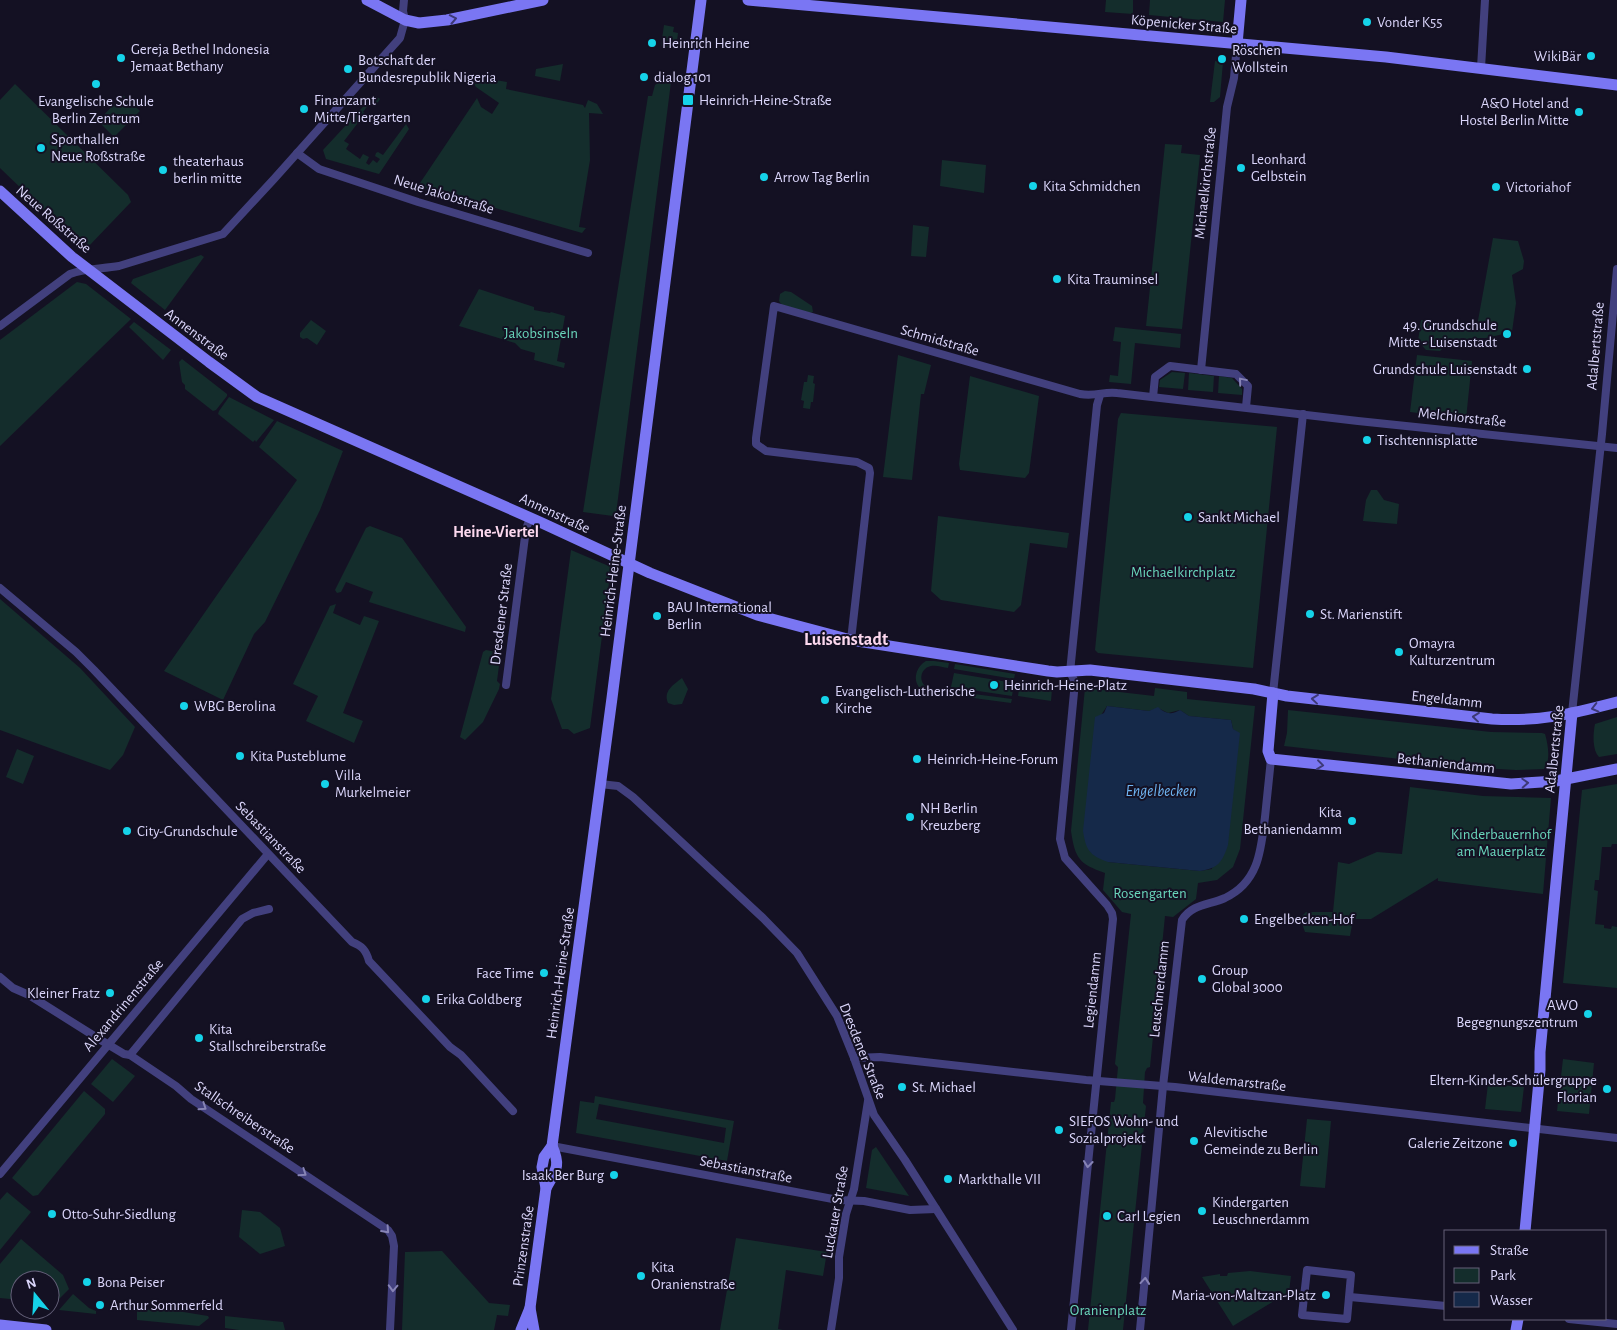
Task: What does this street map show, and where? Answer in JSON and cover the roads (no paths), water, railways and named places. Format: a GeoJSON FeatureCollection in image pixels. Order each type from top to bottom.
{"type":"FeatureCollection","features":[{"type":"Feature","properties":{"kind":"street"},"geometry":{"type":"LineString","coordinates":[[367,0],[405,20],[419,24],[542,0]]}},
{"type":"Feature","properties":{"kind":"street"},"geometry":{"type":"LineString","coordinates":[[0,326],[66,276],[80,270],[112,268],[223,234],[400,38],[405,20],[403,11],[404,0]]}},
{"type":"Feature","properties":{"kind":"street","name":"Heinrich-Heine-Straße"},"geometry":{"type":"LineString","coordinates":[[552,1146],[701,0]]}},
{"type":"Feature","properties":{"kind":"street","name":"Köpenicker Straße"},"geometry":{"type":"LineString","coordinates":[[748,0],[816,3],[1405,59],[1617,85]]}},
{"type":"Feature","properties":{"kind":"street","name":"Michaelkirchstraße"},"geometry":{"type":"LineString","coordinates":[[1201,370],[1227,107],[1234,78],[1241,0]]}},
{"type":"Feature","properties":{"kind":"street"},"geometry":{"type":"LineString","coordinates":[[1480,68],[1485,0]]}},
{"type":"Feature","properties":{"kind":"street","name":"Neue Jakobstraße"},"geometry":{"type":"LineString","coordinates":[[297,153],[319,169],[418,202],[588,253]]}},
{"type":"Feature","properties":{"kind":"street","name":"Neue Roßstraße"},"geometry":{"type":"LineString","coordinates":[[0,191],[64,251],[90,270]]}},
{"type":"Feature","properties":{"kind":"street","name":"Adalbertstraße"},"geometry":{"type":"LineString","coordinates":[[1525,1230],[1572,714],[1601,446],[1617,269]]}},
{"type":"Feature","properties":{"kind":"street","name":"Annenstraße"},"geometry":{"type":"LineString","coordinates":[[90,270],[257,397],[629,563],[757,615],[851,640]]}},
{"type":"Feature","properties":{"kind":"street","name":"Schmidstraße"},"geometry":{"type":"LineString","coordinates":[[851,640],[870,480],[869,468],[857,462],[766,451],[756,444],[774,306],[1064,390],[1092,396],[1100,395]]}},
{"type":"Feature","properties":{"kind":"street"},"geometry":{"type":"LineString","coordinates":[[1153,396],[1155,377],[1170,366],[1236,374],[1248,386],[1246,407]]}},
{"type":"Feature","properties":{"kind":"street"},"geometry":{"type":"LineString","coordinates":[[851,640],[1032,669],[1057,672],[1070,672],[1090,670],[1254,689],[1273,693],[1303,414],[1111,392],[1100,395],[1096,405],[1070,672]]}},
{"type":"Feature","properties":{"kind":"street","name":"Melchiorstraße"},"geometry":{"type":"LineString","coordinates":[[1303,414],[1617,448]]}},
{"type":"Feature","properties":{"kind":"street","name":"Dresdener Straße"},"geometry":{"type":"LineString","coordinates":[[506,684],[526,529],[530,518]]}},
{"type":"Feature","properties":{"kind":"street","name":"Sebastianstraße"},"geometry":{"type":"LineString","coordinates":[[0,588],[81,656],[352,942],[367,952],[369,961],[513,1111]]}},
{"type":"Feature","properties":{"kind":"street","name":"Legiendamm"},"geometry":{"type":"LineString","coordinates":[[1070,672],[1075,685],[1060,829],[1062,848],[1066,858],[1107,905],[1113,919],[1071,1330]]}},
{"type":"Feature","properties":{"kind":"street","name":"Engeldamm"},"geometry":{"type":"LineString","coordinates":[[1273,693],[1508,720],[1541,719],[1572,714],[1617,702]]}},
{"type":"Feature","properties":{"kind":"street","name":"Leuschnerdamm"},"geometry":{"type":"LineString","coordinates":[[1140,1330],[1163,1086],[1182,920],[1185,915],[1195,908],[1225,898],[1245,883],[1254,870],[1262,846],[1271,759],[1268,751],[1273,693]]}},
{"type":"Feature","properties":{"kind":"street","name":"Bethaniendamm"},"geometry":{"type":"LineString","coordinates":[[1271,759],[1497,784],[1540,783],[1617,769]]}},
{"type":"Feature","properties":{"kind":"street","name":"Dresdener Straße"},"geometry":{"type":"LineString","coordinates":[[600,784],[618,786],[633,797],[787,942],[814,978],[837,1016],[874,1115],[1013,1330]]}},
{"type":"Feature","properties":{"kind":"street","name":"Alexandrinenstraße"},"geometry":{"type":"LineString","coordinates":[[1,1172],[268,854]]}},
{"type":"Feature","properties":{"kind":"street"},"geometry":{"type":"LineString","coordinates":[[130,1055],[242,919],[253,913],[269,909]]}},
{"type":"Feature","properties":{"kind":"street","name":"Stallschreiberstraße"},"geometry":{"type":"LineString","coordinates":[[0,977],[13,988],[29,995],[124,1054],[130,1055],[176,1086],[187,1096],[388,1230],[394,1246],[390,1330]]}},
{"type":"Feature","properties":{"kind":"street","name":"Waldemarstraße"},"geometry":{"type":"LineString","coordinates":[[854,1058],[880,1057],[1097,1081],[1163,1086],[1617,1138]]}},
{"type":"Feature","properties":{"kind":"street","name":"Luckauer Straße"},"geometry":{"type":"LineString","coordinates":[[831,1330],[839,1278],[839,1257],[854,1189],[868,1098]]}},
{"type":"Feature","properties":{"kind":"street","name":"Sebastianstraße"},"geometry":{"type":"LineString","coordinates":[[552,1146],[801,1194],[838,1200],[864,1201],[910,1210],[936,1209]]}},
{"type":"Feature","properties":{"kind":"street","name":"Prinzenstraße"},"geometry":{"type":"LineString","coordinates":[[521,1330],[530,1308],[546,1188],[556,1169],[558,1159],[552,1146]]}},
{"type":"Feature","properties":{"kind":"street"},"geometry":{"type":"LineString","coordinates":[[1307,1270],[1351,1275],[1350,1297],[1347,1319],[1302,1315],[1307,1270]]}},
{"type":"Feature","properties":{"kind":"street"},"geometry":{"type":"LineString","coordinates":[[1350,1297],[1444,1306]]}},
{"type":"Feature","properties":{"kind":"street","name":"Prinzenstraße"},"geometry":{"type":"LineString","coordinates":[[530,1308],[534,1330]]}},
{"type":"Feature","properties":{"kind":"street"},"geometry":{"type":"LineString","coordinates":[[1579,1320],[1617,1324]]}},
{"type":"Feature","properties":{"kind":"street"},"geometry":{"type":"LineString","coordinates":[[0,1325],[46,1330]]}},
{"type":"Feature","properties":{"kind":"water","name":"Engelbecken"},"geometry":{"type":"Polygon","coordinates":[[[1107,706],[1149,711],[1158,707],[1169,713],[1180,710],[1189,716],[1231,720],[1233,729],[1240,733],[1228,845],[1224,856],[1218,864],[1200,871],[1108,862],[1096,857],[1087,847],[1083,831],[1095,717],[1104,713],[1107,706]]]}},
{"type":"Feature","properties":{"kind":"place","name":"Vonder K55"},"geometry":{"type":"Point","coordinates":[1367,22]}},
{"type":"Feature","properties":{"kind":"place","name":"Heinrich Heine"},"geometry":{"type":"Point","coordinates":[652,43]}},
{"type":"Feature","properties":{"kind":"place","name":"WikiBär"},"geometry":{"type":"Point","coordinates":[1591,56]}},
{"type":"Feature","properties":{"kind":"place","name":"Gereja Bethel Indonesia Jemaat Bethany"},"geometry":{"type":"Point","coordinates":[121,58]}},
{"type":"Feature","properties":{"kind":"place","name":"Röschen Wollstein"},"geometry":{"type":"Point","coordinates":[1222,59]}},
{"type":"Feature","properties":{"kind":"place","name":"Botschaft der Bundesrepublik Nigeria"},"geometry":{"type":"Point","coordinates":[348,69]}},
{"type":"Feature","properties":{"kind":"place","name":"dialog 101"},"geometry":{"type":"Point","coordinates":[644,77]}},
{"type":"Feature","properties":{"kind":"place","name":"Evangelische Schule Berlin Zentrum"},"geometry":{"type":"Point","coordinates":[96,84]}},
{"type":"Feature","properties":{"kind":"place","name":"Heinrich-Heine-Straße"},"geometry":{"type":"Point","coordinates":[688,100]}},
{"type":"Feature","properties":{"kind":"place","name":"Finanzamt Mitte/Tiergarten"},"geometry":{"type":"Point","coordinates":[304,109]}},
{"type":"Feature","properties":{"kind":"place","name":"A&O Hotel and Hostel Berlin Mitte"},"geometry":{"type":"Point","coordinates":[1579,112]}},
{"type":"Feature","properties":{"kind":"place","name":"Sporthallen Neue Roßstraße"},"geometry":{"type":"Point","coordinates":[41,148]}},
{"type":"Feature","properties":{"kind":"place","name":"Leonhard Gelbstein"},"geometry":{"type":"Point","coordinates":[1241,168]}},
{"type":"Feature","properties":{"kind":"place","name":"theaterhaus berlin mitte"},"geometry":{"type":"Point","coordinates":[163,170]}},
{"type":"Feature","properties":{"kind":"place","name":"Arrow Tag Berlin"},"geometry":{"type":"Point","coordinates":[764,177]}},
{"type":"Feature","properties":{"kind":"place","name":"Kita Schmidchen"},"geometry":{"type":"Point","coordinates":[1033,186]}},
{"type":"Feature","properties":{"kind":"place","name":"Victoriahof"},"geometry":{"type":"Point","coordinates":[1496,187]}},
{"type":"Feature","properties":{"kind":"place","name":"Kita Trauminsel"},"geometry":{"type":"Point","coordinates":[1057,279]}},
{"type":"Feature","properties":{"kind":"place","name":"49. Grundschule Mitte - Luisenstadt"},"geometry":{"type":"Point","coordinates":[1507,334]}},
{"type":"Feature","properties":{"kind":"place","name":"Grundschule Luisenstadt"},"geometry":{"type":"Point","coordinates":[1527,369]}},
{"type":"Feature","properties":{"kind":"place","name":"Tischtennisplatte"},"geometry":{"type":"Point","coordinates":[1367,440]}},
{"type":"Feature","properties":{"kind":"place","name":"Sankt Michael"},"geometry":{"type":"Point","coordinates":[1188,517]}},
{"type":"Feature","properties":{"kind":"place","name":"St. Marienstift"},"geometry":{"type":"Point","coordinates":[1310,614]}},
{"type":"Feature","properties":{"kind":"place","name":"BAU International Berlin"},"geometry":{"type":"Point","coordinates":[657,616]}},
{"type":"Feature","properties":{"kind":"place","name":"Omayra Kulturzentrum"},"geometry":{"type":"Point","coordinates":[1399,652]}},
{"type":"Feature","properties":{"kind":"place","name":"Heinrich-Heine-Platz"},"geometry":{"type":"Point","coordinates":[994,685]}},
{"type":"Feature","properties":{"kind":"place","name":"Evangelisch-Lutherische Kirche"},"geometry":{"type":"Point","coordinates":[825,700]}},
{"type":"Feature","properties":{"kind":"place","name":"WBG Berolina"},"geometry":{"type":"Point","coordinates":[184,706]}},
{"type":"Feature","properties":{"kind":"place","name":"Kita Pusteblume"},"geometry":{"type":"Point","coordinates":[240,756]}},
{"type":"Feature","properties":{"kind":"place","name":"Heinrich-Heine-Forum"},"geometry":{"type":"Point","coordinates":[917,759]}},
{"type":"Feature","properties":{"kind":"place","name":"Villa Murkelmeier"},"geometry":{"type":"Point","coordinates":[325,784]}},
{"type":"Feature","properties":{"kind":"place","name":"NH Berlin Kreuzberg"},"geometry":{"type":"Point","coordinates":[910,817]}},
{"type":"Feature","properties":{"kind":"place","name":"Kita Bethaniendamm"},"geometry":{"type":"Point","coordinates":[1352,821]}},
{"type":"Feature","properties":{"kind":"place","name":"City-Grundschule"},"geometry":{"type":"Point","coordinates":[127,831]}},
{"type":"Feature","properties":{"kind":"place","name":"Engelbecken-Hof"},"geometry":{"type":"Point","coordinates":[1244,919]}},
{"type":"Feature","properties":{"kind":"place","name":"Face Time"},"geometry":{"type":"Point","coordinates":[544,973]}},
{"type":"Feature","properties":{"kind":"place","name":"Group Global 3000"},"geometry":{"type":"Point","coordinates":[1202,979]}},
{"type":"Feature","properties":{"kind":"place","name":"Kleiner Fratz"},"geometry":{"type":"Point","coordinates":[110,993]}},
{"type":"Feature","properties":{"kind":"place","name":"Erika Goldberg"},"geometry":{"type":"Point","coordinates":[426,999]}},
{"type":"Feature","properties":{"kind":"place","name":"AWO Begegnungszentrum"},"geometry":{"type":"Point","coordinates":[1588,1014]}},
{"type":"Feature","properties":{"kind":"place","name":"Kita Stallschreiberstraße"},"geometry":{"type":"Point","coordinates":[199,1038]}},
{"type":"Feature","properties":{"kind":"place","name":"St. Michael"},"geometry":{"type":"Point","coordinates":[902,1087]}},
{"type":"Feature","properties":{"kind":"place","name":"Eltern-Kinder-Schülergruppe Florian"},"geometry":{"type":"Point","coordinates":[1607,1089]}},
{"type":"Feature","properties":{"kind":"place","name":"SIEFOS Wohn- und Sozialprojekt"},"geometry":{"type":"Point","coordinates":[1059,1130]}},
{"type":"Feature","properties":{"kind":"place","name":"Alevitische Gemeinde zu Berlin"},"geometry":{"type":"Point","coordinates":[1194,1141]}},
{"type":"Feature","properties":{"kind":"place","name":"Galerie Zeitzone"},"geometry":{"type":"Point","coordinates":[1513,1143]}},
{"type":"Feature","properties":{"kind":"place","name":"Isaak Ber Burg"},"geometry":{"type":"Point","coordinates":[614,1175]}},
{"type":"Feature","properties":{"kind":"place","name":"Markthalle VII"},"geometry":{"type":"Point","coordinates":[948,1179]}},
{"type":"Feature","properties":{"kind":"place","name":"Kindergarten Leuschnerdamm"},"geometry":{"type":"Point","coordinates":[1202,1211]}},
{"type":"Feature","properties":{"kind":"place","name":"Otto-Suhr-Siedlung"},"geometry":{"type":"Point","coordinates":[52,1214]}},
{"type":"Feature","properties":{"kind":"place","name":"Carl Legien"},"geometry":{"type":"Point","coordinates":[1107,1216]}},
{"type":"Feature","properties":{"kind":"place","name":"Kita Oranienstraße"},"geometry":{"type":"Point","coordinates":[641,1276]}},
{"type":"Feature","properties":{"kind":"place","name":"Bona Peiser"},"geometry":{"type":"Point","coordinates":[87,1282]}},
{"type":"Feature","properties":{"kind":"place","name":"Maria-von-Maltzan-Platz"},"geometry":{"type":"Point","coordinates":[1326,1295]}},
{"type":"Feature","properties":{"kind":"place","name":"Arthur Sommerfeld"},"geometry":{"type":"Point","coordinates":[100,1305]}},
{"type":"Feature","properties":{"kind":"district","name":"Heine-Viertel"},"geometry":{"type":"Point","coordinates":[496,531]}},
{"type":"Feature","properties":{"kind":"district","name":"Luisenstadt"},"geometry":{"type":"Point","coordinates":[846,639]}},
{"type":"Feature","properties":{"kind":"park label","name":"Jakobsinseln"},"geometry":{"type":"Point","coordinates":[541,333]}},
{"type":"Feature","properties":{"kind":"park label","name":"Michaelkirchplatz"},"geometry":{"type":"Point","coordinates":[1183,572]}},
{"type":"Feature","properties":{"kind":"park label","name":"Kinderbauernhof am Mauerplatz"},"geometry":{"type":"Point","coordinates":[1501,842]}},
{"type":"Feature","properties":{"kind":"park label","name":"Rosengarten"},"geometry":{"type":"Point","coordinates":[1150,893]}},
{"type":"Feature","properties":{"kind":"park label","name":"Oranienplatz"},"geometry":{"type":"Point","coordinates":[1108,1310]}}]}
